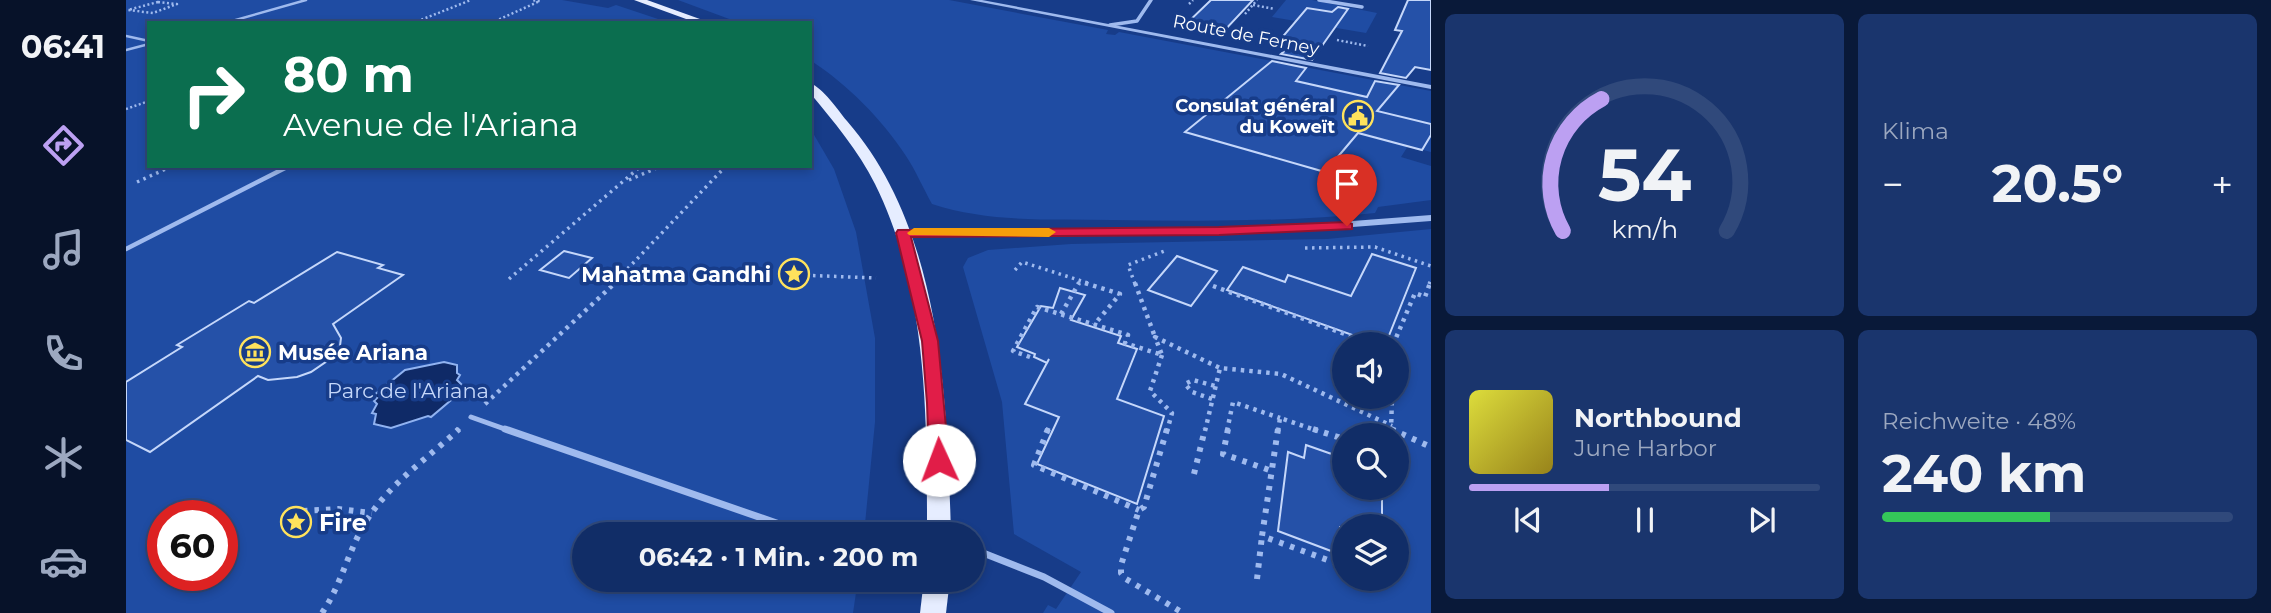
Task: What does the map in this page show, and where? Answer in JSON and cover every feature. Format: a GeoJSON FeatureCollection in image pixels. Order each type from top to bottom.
{"type":"FeatureCollection","features":[{"type":"Feature","properties":{"kind":"main road"},"geometry":{"type":"LineString","coordinates":[[638,0],[701,21]]}},
{"type":"Feature","properties":{"kind":"main road"},"geometry":{"type":"LineString","coordinates":[[812,88],[846,124],[868,155],[889,196],[903,233],[930,341],[937,403],[939,522]]}},
{"type":"Feature","properties":{"kind":"main road"},"geometry":{"type":"LineString","coordinates":[[933,613],[935,592]]}},
{"type":"Feature","properties":{"kind":"street","name":"Route de Ferney"},"geometry":{"type":"LineString","coordinates":[[973,0],[1431,87]]}},
{"type":"Feature","properties":{"kind":"street"},"geometry":{"type":"LineString","coordinates":[[1110,25],[1137,21],[1151,0]]}},
{"type":"Feature","properties":{"kind":"street"},"geometry":{"type":"LineString","coordinates":[[1318,0],[1362,7]]}},
{"type":"Feature","properties":{"kind":"street"},"geometry":{"type":"LineString","coordinates":[[903,233],[1274,230],[1431,218]]}},
{"type":"Feature","properties":{"kind":"lane"},"geometry":{"type":"LineString","coordinates":[[232,21],[306,0]]}},
{"type":"Feature","properties":{"kind":"lane"},"geometry":{"type":"LineString","coordinates":[[126,36],[147,41]]}},
{"type":"Feature","properties":{"kind":"lane"},"geometry":{"type":"LineString","coordinates":[[126,50],[147,43]]}},
{"type":"Feature","properties":{"kind":"lane"},"geometry":{"type":"LineString","coordinates":[[126,249],[285,168]]}},
{"type":"Feature","properties":{"kind":"lane"},"geometry":{"type":"LineString","coordinates":[[471,417],[773,522]]}},
{"type":"Feature","properties":{"kind":"lane"},"geometry":{"type":"LineString","coordinates":[[985,553],[1070,589],[1111,613]]}},
{"type":"Feature","properties":{"kind":"path"},"geometry":{"type":"LineString","coordinates":[[172,2],[176,5],[162,11],[139,14],[128,10],[149,3],[178,0]]}},
{"type":"Feature","properties":{"kind":"path"},"geometry":{"type":"LineString","coordinates":[[419,21],[471,0]]}},
{"type":"Feature","properties":{"kind":"path"},"geometry":{"type":"LineString","coordinates":[[495,21],[540,1],[532,0]]}},
{"type":"Feature","properties":{"kind":"path"},"geometry":{"type":"LineString","coordinates":[[1189,4],[1193,0]]}},
{"type":"Feature","properties":{"kind":"path"},"geometry":{"type":"LineString","coordinates":[[1245,14],[1257,0]]}},
{"type":"Feature","properties":{"kind":"path"},"geometry":{"type":"LineString","coordinates":[[1253,5],[1275,9]]}},
{"type":"Feature","properties":{"kind":"path"},"geometry":{"type":"LineString","coordinates":[[1337,40],[1368,46]]}},
{"type":"Feature","properties":{"kind":"path"},"geometry":{"type":"LineString","coordinates":[[126,109],[147,102]]}},
{"type":"Feature","properties":{"kind":"path"},"geometry":{"type":"LineString","coordinates":[[137,182],[169,168]]}},
{"type":"Feature","properties":{"kind":"path"},"geometry":{"type":"LineString","coordinates":[[509,279],[639,168]]}},
{"type":"Feature","properties":{"kind":"path"},"geometry":{"type":"LineString","coordinates":[[625,181],[656,168]]}},
{"type":"Feature","properties":{"kind":"path"},"geometry":{"type":"LineString","coordinates":[[322,613],[333,599],[366,520],[372,513],[687,212],[724,168]]}},
{"type":"Feature","properties":{"kind":"path"},"geometry":{"type":"LineString","coordinates":[[1304,248],[1375,247],[1431,266]]}},
{"type":"Feature","properties":{"kind":"path"},"geometry":{"type":"LineString","coordinates":[[1178,250],[1164,250],[1128,265],[1162,355],[1150,391],[1172,413],[1144,507],[1139,510],[1121,565],[1121,573],[1126,579],[1183,613]]}},
{"type":"Feature","properties":{"kind":"path"},"geometry":{"type":"LineString","coordinates":[[1015,270],[1022,262],[1120,294],[1094,325]]}},
{"type":"Feature","properties":{"kind":"path"},"geometry":{"type":"LineString","coordinates":[[799,275],[876,278]]}},
{"type":"Feature","properties":{"kind":"path"},"geometry":{"type":"LineString","coordinates":[[1398,332],[1415,293],[1426,297],[1431,280]]}},
{"type":"Feature","properties":{"kind":"path"},"geometry":{"type":"LineString","coordinates":[[1061,314],[1080,281]]}},
{"type":"Feature","properties":{"kind":"path"},"geometry":{"type":"LineString","coordinates":[[1213,286],[1339,332]]}},
{"type":"Feature","properties":{"kind":"path"},"geometry":{"type":"LineString","coordinates":[[1030,357],[1013,351],[1037,307],[1128,335],[1125,343],[1162,355]]}},
{"type":"Feature","properties":{"kind":"path"},"geometry":{"type":"LineString","coordinates":[[1155,337],[1220,368],[1281,374],[1386,423]]}},
{"type":"Feature","properties":{"kind":"path"},"geometry":{"type":"LineString","coordinates":[[1194,474],[1220,368]]}},
{"type":"Feature","properties":{"kind":"path"},"geometry":{"type":"LineString","coordinates":[[1212,399],[1192,392],[1185,384],[1193,380],[1216,386]]}},
{"type":"Feature","properties":{"kind":"path"},"geometry":{"type":"LineString","coordinates":[[1272,471],[1223,454],[1233,402],[1332,435]]}},
{"type":"Feature","properties":{"kind":"path"},"geometry":{"type":"LineString","coordinates":[[1257,579],[1280,418]]}},
{"type":"Feature","properties":{"kind":"path"},"geometry":{"type":"LineString","coordinates":[[1050,424],[1034,465],[1139,510]]}},
{"type":"Feature","properties":{"kind":"path"},"geometry":{"type":"LineString","coordinates":[[1409,437],[1431,447]]}},
{"type":"Feature","properties":{"kind":"path"},"geometry":{"type":"LineString","coordinates":[[303,511],[338,509],[372,513]]}},
{"type":"Feature","properties":{"kind":"path"},"geometry":{"type":"LineString","coordinates":[[1262,536],[1332,562]]}},
{"type":"Feature","properties":{"kind":"green space","name":"Parc de l'Ariana"},"geometry":{"type":"Polygon","coordinates":[[[126,0],[562,0],[608,8],[616,5],[664,21],[147,21],[147,168],[812,168],[812,131],[834,169],[856,232],[875,338],[875,422],[865,522],[572,522],[572,592],[856,592],[853,613],[126,613],[126,0]]]}},
{"type":"Feature","properties":{"kind":"green space"},"geometry":{"type":"Polygon","coordinates":[[[678,0],[949,0],[1108,30],[1106,34],[1115,35],[1119,32],[1431,91],[1431,152],[1408,146],[1401,157],[1431,166],[1431,200],[1378,207],[1375,213],[1244,220],[1021,219],[954,210],[932,204],[897,142],[850,91],[812,61],[812,21],[735,21],[678,0]]]}},
{"type":"Feature","properties":{"kind":"green space"},"geometry":{"type":"Polygon","coordinates":[[[1286,0],[1312,0],[1377,13],[1366,33],[1272,17],[1286,0]]]}},
{"type":"Feature","properties":{"kind":"green space"},"geometry":{"type":"Polygon","coordinates":[[[1431,229],[1431,613],[1043,613],[1048,605],[1056,609],[1081,572],[1014,534],[1002,402],[963,267],[968,258],[988,250],[1071,244],[1327,239],[1431,229]]]}},
{"type":"Feature","properties":{"kind":"shaded area"},"geometry":{"type":"Polygon","coordinates":[[[444,362],[457,365],[457,373],[460,375],[457,380],[462,385],[458,388],[463,390],[431,417],[391,428],[374,424],[376,414],[372,413],[377,398],[373,396],[405,370],[444,362]]]}},
{"type":"Feature","properties":{"kind":"building"},"geometry":{"type":"Polygon","coordinates":[[[1211,0],[1253,0],[1224,31],[1186,24],[1211,0]]]}},
{"type":"Feature","properties":{"kind":"building"},"geometry":{"type":"Polygon","coordinates":[[[1408,0],[1431,0],[1431,70],[1415,67],[1406,78],[1380,73],[1402,31],[1395,30],[1408,0]]]}},
{"type":"Feature","properties":{"kind":"building"},"geometry":{"type":"Polygon","coordinates":[[[1338,7],[1348,9],[1312,60],[1281,54],[1293,44],[1279,41],[1307,8],[1332,12],[1338,7]]]}},
{"type":"Feature","properties":{"kind":"building"},"geometry":{"type":"Polygon","coordinates":[[[1272,61],[1306,68],[1296,81],[1367,97],[1375,81],[1399,85],[1377,111],[1431,124],[1431,135],[1422,150],[1358,133],[1325,172],[1185,132],[1272,61]]]}},
{"type":"Feature","properties":{"kind":"building"},"geometry":{"type":"Polygon","coordinates":[[[564,251],[592,258],[569,278],[540,270],[564,251]]]}},
{"type":"Feature","properties":{"kind":"building","name":"Musée Ariana"},"geometry":{"type":"Polygon","coordinates":[[[337,252],[383,265],[378,268],[403,275],[333,324],[341,338],[340,346],[333,357],[311,372],[297,377],[268,380],[258,376],[150,452],[126,440],[126,382],[182,347],[177,345],[249,301],[254,303],[337,252]]]}},
{"type":"Feature","properties":{"kind":"building"},"geometry":{"type":"Polygon","coordinates":[[[1372,254],[1416,268],[1390,332],[1344,332],[1227,290],[1243,267],[1285,282],[1288,275],[1351,296],[1372,254]]]}},
{"type":"Feature","properties":{"kind":"building"},"geometry":{"type":"Polygon","coordinates":[[[1177,256],[1217,271],[1191,306],[1148,290],[1177,256]]]}},
{"type":"Feature","properties":{"kind":"building"},"geometry":{"type":"Polygon","coordinates":[[[1060,288],[1085,295],[1071,320],[1121,336],[1118,343],[1137,349],[1117,399],[1164,416],[1137,504],[1037,464],[1059,417],[1025,404],[1047,363],[1034,357],[1035,354],[1017,347],[1041,306],[1053,308],[1060,288]]]}},
{"type":"Feature","properties":{"kind":"building"},"geometry":{"type":"Polygon","coordinates":[[[1306,445],[1332,454],[1332,500],[1382,500],[1382,514],[1332,514],[1332,551],[1278,531],[1288,452],[1304,458],[1306,445]]]}},
{"type":"Feature","properties":{"kind":"slow traffic"},"geometry":{"type":"LineString","coordinates":[[914,233],[1049,232]]}},
{"type":"Feature","properties":{"kind":"place","name":"Consulat général du Koweït"},"geometry":{"type":"Point","coordinates":[1358,116]}},
{"type":"Feature","properties":{"kind":"place","name":"Mahatma Gandhi"},"geometry":{"type":"Point","coordinates":[794,274]}},
{"type":"Feature","properties":{"kind":"place","name":"Musée Ariana"},"geometry":{"type":"Point","coordinates":[255,352]}},
{"type":"Feature","properties":{"kind":"place","name":"Fire"},"geometry":{"type":"Point","coordinates":[296,522]}},
{"type":"Feature","properties":{"kind":"route"},"geometry":{"type":"LineString","coordinates":[[939,460],[937,403],[930,341],[903,233],[1219,231],[1347,226]]}}]}
